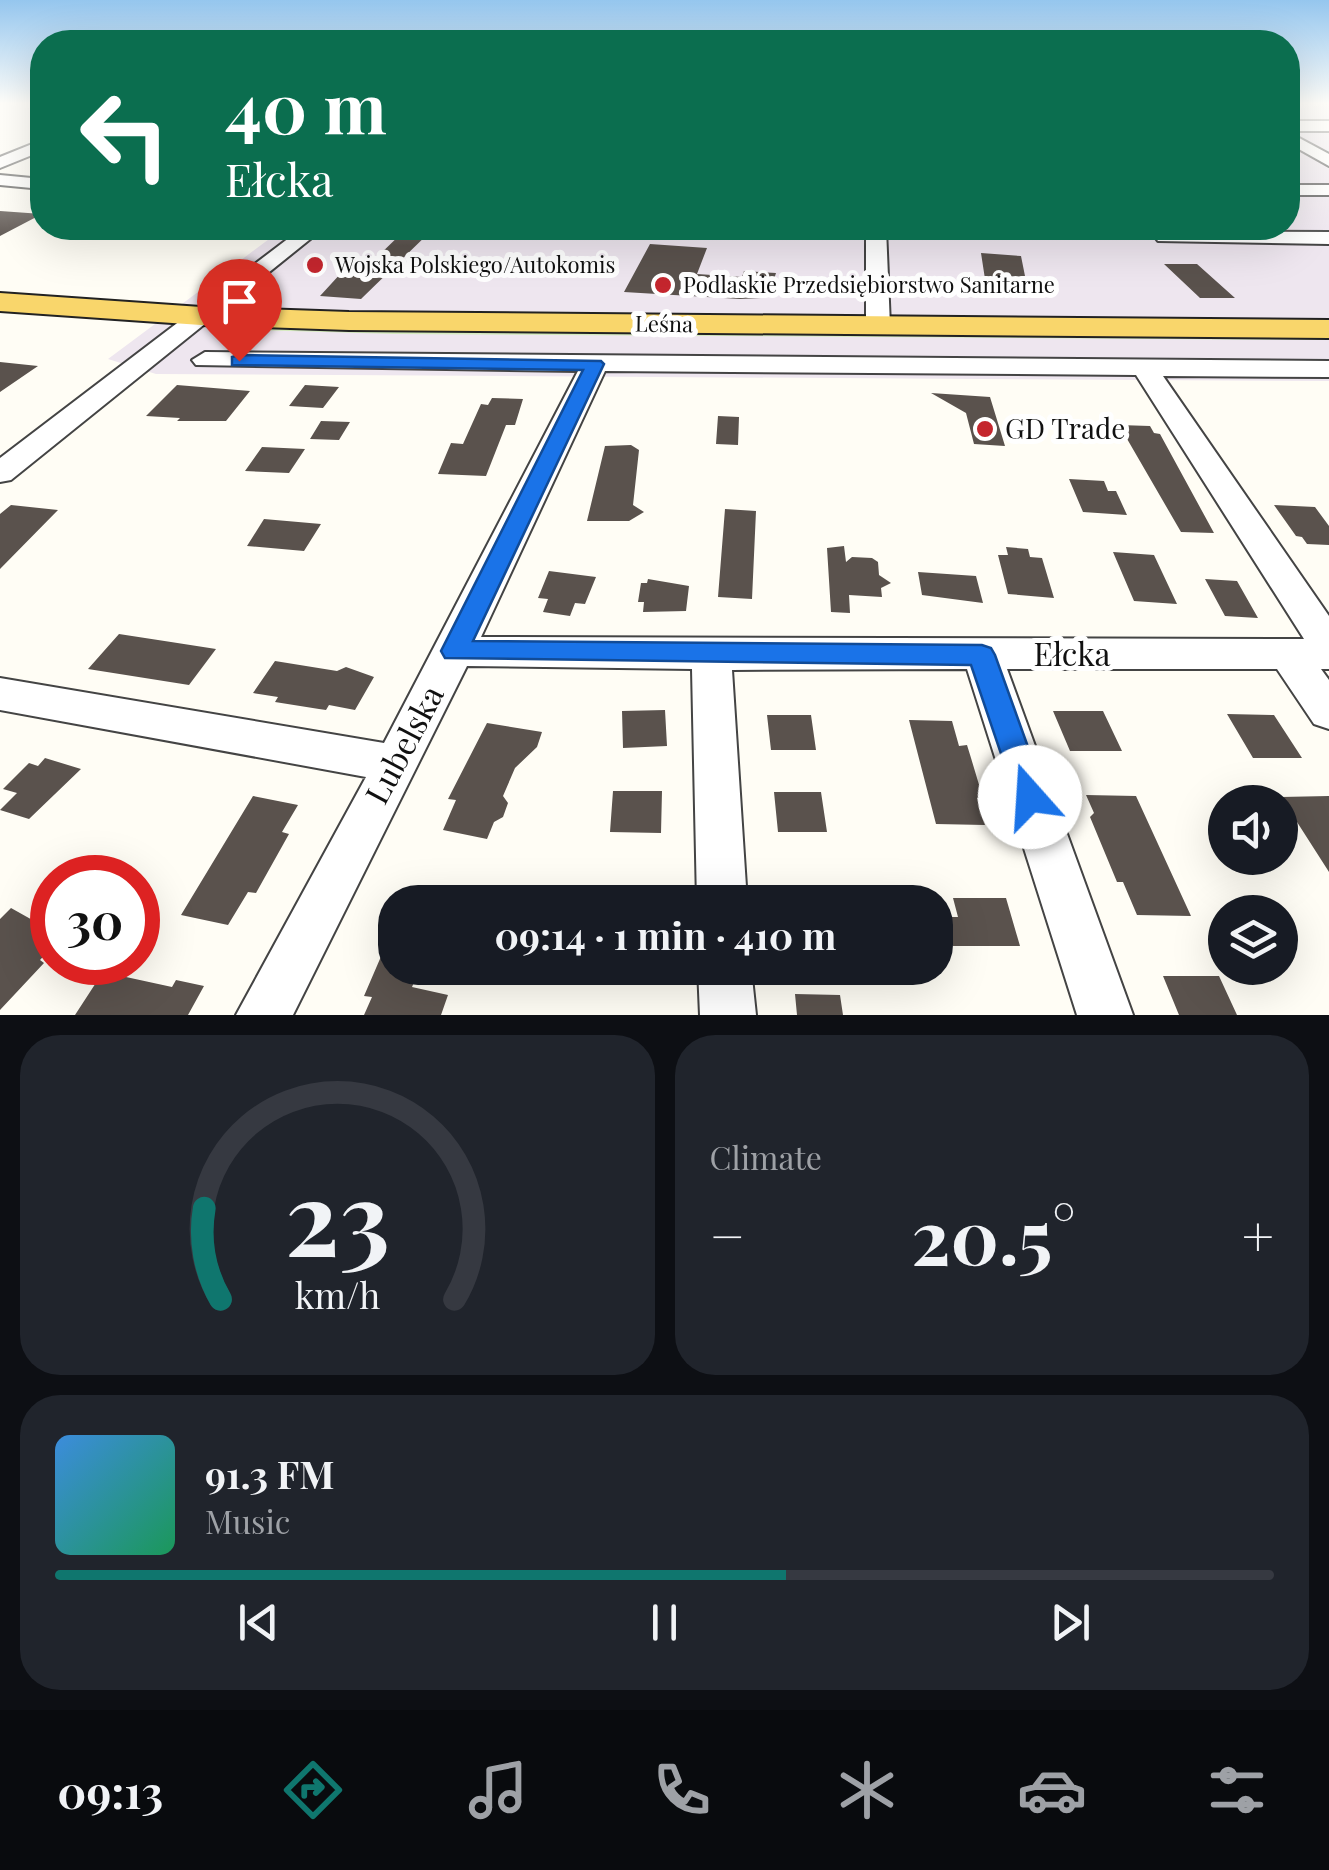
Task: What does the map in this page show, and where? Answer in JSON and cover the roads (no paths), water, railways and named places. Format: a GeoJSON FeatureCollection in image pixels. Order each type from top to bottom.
{"type":"FeatureCollection","features":[{"type":"Feature","properties":{"kind":"main road","name":"Leśna"},"geometry":{"type":"LineString","coordinates":[[0,302],[190,324],[413,338],[1329,346]]}},
{"type":"Feature","properties":{"kind":"main road"},"geometry":{"type":"LineString","coordinates":[[0,320],[190,324]]}},
{"type":"Feature","properties":{"kind":"main road","name":"Leśna"},"geometry":{"type":"LineString","coordinates":[[190,324],[1329,328]]}},
{"type":"Feature","properties":{"kind":"street"},"geometry":{"type":"LineString","coordinates":[[0,164],[28,151]]}},
{"type":"Feature","properties":{"kind":"street"},"geometry":{"type":"LineString","coordinates":[[0,180],[30,183]]}},
{"type":"Feature","properties":{"kind":"street"},"geometry":{"type":"LineString","coordinates":[[1300,190],[1329,190]]}},
{"type":"Feature","properties":{"kind":"street"},"geometry":{"type":"LineString","coordinates":[[1300,238],[1329,238]]}},
{"type":"Feature","properties":{"kind":"street"},"geometry":{"type":"LineString","coordinates":[[0,474],[298,240]]}},
{"type":"Feature","properties":{"kind":"street"},"geometry":{"type":"LineString","coordinates":[[876,240],[878,326]]}},
{"type":"Feature","properties":{"kind":"street","name":"Leśna"},"geometry":{"type":"LineString","coordinates":[[205,360],[1329,370]]}},
{"type":"Feature","properties":{"kind":"street","name":"Lubelska"},"geometry":{"type":"LineString","coordinates":[[264,1015],[454,651],[595,364]]}},
{"type":"Feature","properties":{"kind":"street"},"geometry":{"type":"LineString","coordinates":[[1144,369],[1329,646]]}},
{"type":"Feature","properties":{"kind":"street","name":"Ełcka"},"geometry":{"type":"LineString","coordinates":[[454,651],[711,656],[1309,655]]}},
{"type":"Feature","properties":{"kind":"street"},"geometry":{"type":"LineString","coordinates":[[982,655],[1105,1015]]}},
{"type":"Feature","properties":{"kind":"street"},"geometry":{"type":"LineString","coordinates":[[1309,655],[1329,712]]}},
{"type":"Feature","properties":{"kind":"street"},"geometry":{"type":"LineString","coordinates":[[711,656],[721,885]]}},
{"type":"Feature","properties":{"kind":"street"},"geometry":{"type":"LineString","coordinates":[[0,694],[396,764]]}},
{"type":"Feature","properties":{"kind":"street"},"geometry":{"type":"LineString","coordinates":[[727,985],[728,1015]]}},
{"type":"Feature","properties":{"kind":"place","name":"Wojska Polskiego/Autokomis"},"geometry":{"type":"Point","coordinates":[315,265]}},
{"type":"Feature","properties":{"kind":"place","name":"Podlaskie Przedsiębiorstwo Sanitarne"},"geometry":{"type":"Point","coordinates":[663,285]}},
{"type":"Feature","properties":{"kind":"place","name":"GD Trade"},"geometry":{"type":"Point","coordinates":[985,429]}}]}
